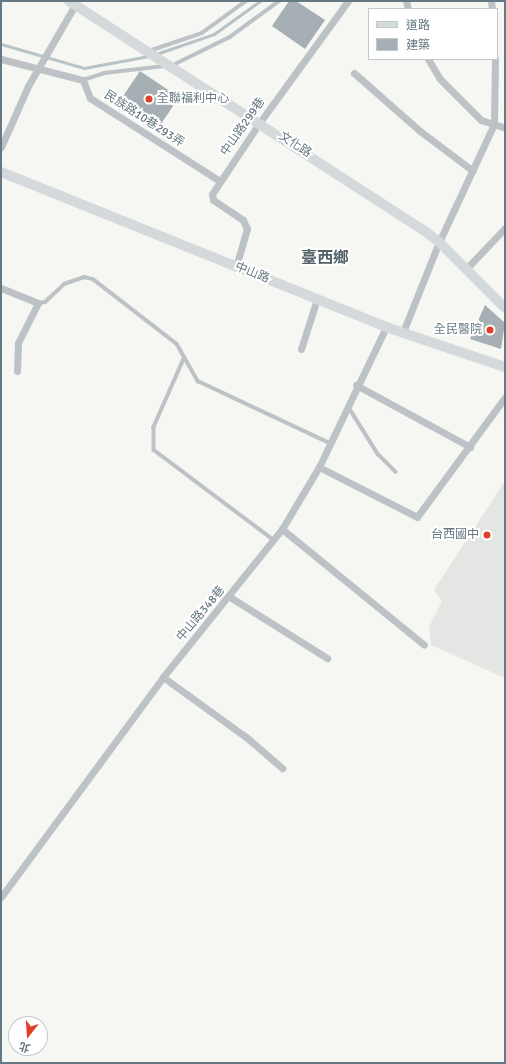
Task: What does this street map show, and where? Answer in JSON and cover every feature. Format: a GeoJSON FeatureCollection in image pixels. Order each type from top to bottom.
{"type":"FeatureCollection","features":[{"type":"Feature","properties":{"kind":"street","name":"中山路299巷"},"geometry":{"type":"LineString","coordinates":[[236,267],[247,229],[243,220],[213,200],[220,181],[260,122],[348,1]]}},
{"type":"Feature","properties":{"kind":"street","name":"文化路"},"geometry":{"type":"LineString","coordinates":[[72,3],[260,122],[439,242],[505,308]]}},
{"type":"Feature","properties":{"kind":"street"},"geometry":{"type":"LineString","coordinates":[[1,146],[72,3]]}},
{"type":"Feature","properties":{"kind":"street"},"geometry":{"type":"LineString","coordinates":[[1,59],[83,80]]}},
{"type":"Feature","properties":{"kind":"street"},"geometry":{"type":"LineString","coordinates":[[429,60],[455,95],[481,120],[505,128]]}},
{"type":"Feature","properties":{"kind":"street"},"geometry":{"type":"LineString","coordinates":[[403,332],[439,242],[494,124],[495,60]]}},
{"type":"Feature","properties":{"kind":"street"},"geometry":{"type":"LineString","coordinates":[[354,74],[420,131],[473,171]]}},
{"type":"Feature","properties":{"kind":"street","name":"民族路10巷293弄"},"geometry":{"type":"LineString","coordinates":[[83,80],[90,98],[220,181]]}},
{"type":"Feature","properties":{"kind":"street","name":"中山路"},"geometry":{"type":"LineString","coordinates":[[1,172],[386,327],[505,367]]}},
{"type":"Feature","properties":{"kind":"street"},"geometry":{"type":"LineString","coordinates":[[466,269],[505,228]]}},
{"type":"Feature","properties":{"kind":"street"},"geometry":{"type":"LineString","coordinates":[[1,288],[38,303],[18,343],[17,371]]}},
{"type":"Feature","properties":{"kind":"street"},"geometry":{"type":"LineString","coordinates":[[301,349],[316,299]]}},
{"type":"Feature","properties":{"kind":"street","name":"中山路348巷"},"geometry":{"type":"LineString","coordinates":[[1,897],[163,677],[230,596],[282,529],[319,467],[356,385],[386,327]]}},
{"type":"Feature","properties":{"kind":"street"},"geometry":{"type":"LineString","coordinates":[[356,385],[470,447]]}},
{"type":"Feature","properties":{"kind":"street"},"geometry":{"type":"LineString","coordinates":[[319,467],[417,517],[470,447],[505,397]]}},
{"type":"Feature","properties":{"kind":"street"},"geometry":{"type":"LineString","coordinates":[[282,529],[424,645]]}},
{"type":"Feature","properties":{"kind":"street"},"geometry":{"type":"LineString","coordinates":[[230,596],[327,658]]}},
{"type":"Feature","properties":{"kind":"street"},"geometry":{"type":"LineString","coordinates":[[163,677],[246,737],[282,768]]}},
{"type":"Feature","properties":{"kind":"lane"},"geometry":{"type":"LineString","coordinates":[[153,53],[202,32],[246,1]]}},
{"type":"Feature","properties":{"kind":"lane"},"geometry":{"type":"LineString","coordinates":[[83,80],[104,73],[171,66],[230,36],[279,1]]}},
{"type":"Feature","properties":{"kind":"lane"},"geometry":{"type":"LineString","coordinates":[[38,303],[45,302],[64,284],[84,277],[93,279],[177,344],[198,381],[330,443]]}},
{"type":"Feature","properties":{"kind":"lane"},"geometry":{"type":"LineString","coordinates":[[185,357],[154,427],[154,450],[274,540]]}},
{"type":"Feature","properties":{"kind":"lane"},"geometry":{"type":"LineString","coordinates":[[347,405],[378,454],[396,472]]}},
{"type":"Feature","properties":{"kind":"shaded area","name":"台西國中"},"geometry":{"type":"Polygon","coordinates":[[[505,481],[505,678],[431,645],[429,627],[442,601],[434,590],[505,481]]]}},
{"type":"Feature","properties":{"kind":"building"},"geometry":{"type":"Polygon","coordinates":[[[289,1],[296,1],[325,20],[305,49],[272,26],[289,1]]]}},
{"type":"Feature","properties":{"kind":"building","name":"全聯福利中心"},"geometry":{"type":"Polygon","coordinates":[[[140,71],[179,97],[158,128],[119,102],[140,71]]]}},
{"type":"Feature","properties":{"kind":"building","name":"全民醫院"},"geometry":{"type":"Polygon","coordinates":[[[485,305],[505,323],[501,349],[470,339],[485,305]]]}},
{"type":"Feature","properties":{"kind":"waterway"},"geometry":{"type":"LineString","coordinates":[[156,54],[214,34],[260,1]]}},
{"type":"Feature","properties":{"kind":"waterway"},"geometry":{"type":"LineString","coordinates":[[1,44],[84,68],[149,56]]}},
{"type":"Feature","properties":{"kind":"place","name":"全聯福利中心"},"geometry":{"type":"Point","coordinates":[149,99]}},
{"type":"Feature","properties":{"kind":"place","name":"全民醫院"},"geometry":{"type":"Point","coordinates":[490,330]}},
{"type":"Feature","properties":{"kind":"place","name":"台西國中"},"geometry":{"type":"Point","coordinates":[487,535]}},
{"type":"Feature","properties":{"kind":"district","name":"臺西鄉"},"geometry":{"type":"Point","coordinates":[325,258]}}]}
